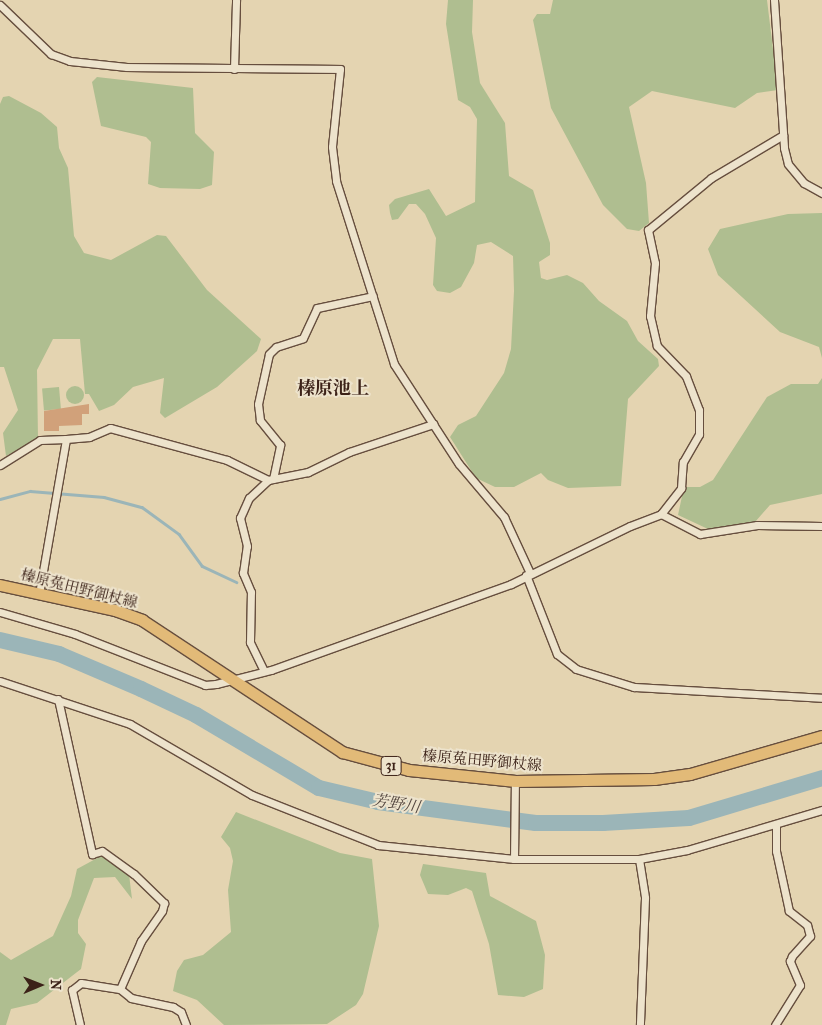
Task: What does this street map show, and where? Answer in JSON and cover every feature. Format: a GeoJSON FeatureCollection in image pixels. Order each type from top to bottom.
{"type":"FeatureCollection","features":[{"type":"Feature","properties":{"kind":"main road","name":"榛原菟田野御杖線"},"geometry":{"type":"LineString","coordinates":[[0,585],[142,620],[315,737],[368,761],[515,785],[654,780],[690,774],[822,736]]}},
{"type":"Feature","properties":{"kind":"street"},"geometry":{"type":"LineString","coordinates":[[234,69],[236,0]]}},
{"type":"Feature","properties":{"kind":"street"},"geometry":{"type":"LineString","coordinates":[[774,0],[783,135],[788,164],[804,183],[822,193]]}},
{"type":"Feature","properties":{"kind":"street"},"geometry":{"type":"LineString","coordinates":[[0,4],[51,54],[70,60],[127,67],[340,69],[332,147],[336,181],[394,364],[432,424],[504,517],[528,574],[557,654],[576,669],[634,687],[822,698]]}},
{"type":"Feature","properties":{"kind":"street"},"geometry":{"type":"LineString","coordinates":[[0,612],[75,634],[205,685],[264,671],[512,584],[528,574],[661,514],[681,488],[683,462],[699,434],[699,410],[686,376],[657,346],[650,316],[655,263],[648,230],[711,178],[783,135]]}},
{"type":"Feature","properties":{"kind":"street"},"geometry":{"type":"LineString","coordinates":[[264,671],[250,642],[251,592],[243,573],[247,546],[240,518],[249,498],[270,479],[280,445],[260,420],[258,404],[269,354],[276,347],[303,338],[318,308],[373,296]]}},
{"type":"Feature","properties":{"kind":"street"},"geometry":{"type":"LineString","coordinates":[[0,465],[40,440],[89,437],[110,428],[227,460],[270,479],[308,472],[348,452],[432,424]]}},
{"type":"Feature","properties":{"kind":"street"},"geometry":{"type":"LineString","coordinates":[[39,594],[66,439]]}},
{"type":"Feature","properties":{"kind":"street"},"geometry":{"type":"LineString","coordinates":[[661,514],[700,534],[758,525],[822,526]]}},
{"type":"Feature","properties":{"kind":"street"},"geometry":{"type":"LineString","coordinates":[[0,681],[130,724],[252,795],[368,842],[441,854],[639,859],[688,850],[822,810]]}},
{"type":"Feature","properties":{"kind":"street"},"geometry":{"type":"LineString","coordinates":[[58,699],[92,854],[102,851],[134,874],[164,903],[120,989]]}},
{"type":"Feature","properties":{"kind":"street"},"geometry":{"type":"LineString","coordinates":[[514,856],[515,785]]}},
{"type":"Feature","properties":{"kind":"street"},"geometry":{"type":"LineString","coordinates":[[775,1025],[800,985],[790,961],[792,956],[810,936],[807,925],[789,911],[776,851],[776,824]]}},
{"type":"Feature","properties":{"kind":"street"},"geometry":{"type":"LineString","coordinates":[[639,859],[645,898],[640,1025]]}},
{"type":"Feature","properties":{"kind":"street"},"geometry":{"type":"LineString","coordinates":[[80,1025],[72,990],[81,983],[120,989],[131,998],[173,1007],[180,1012],[186,1025]]}},
{"type":"Feature","properties":{"kind":"green space"},"geometry":{"type":"Polygon","coordinates":[[[448,0],[473,0],[472,32],[480,83],[505,123],[509,176],[533,190],[550,243],[550,255],[539,262],[541,278],[547,280],[567,275],[583,283],[599,301],[627,321],[638,341],[658,359],[659,366],[628,399],[621,486],[568,488],[548,480],[541,473],[514,487],[495,487],[476,478],[450,437],[458,425],[476,416],[504,373],[511,349],[514,291],[513,256],[491,242],[477,245],[474,263],[461,287],[450,293],[437,291],[433,285],[436,238],[425,214],[416,204],[409,204],[398,219],[392,220],[390,213],[389,205],[395,199],[429,189],[446,216],[475,202],[477,119],[470,107],[458,100],[446,24],[448,0]]]}},
{"type":"Feature","properties":{"kind":"green space"},"geometry":{"type":"Polygon","coordinates":[[[553,0],[767,0],[778,90],[757,93],[735,108],[652,91],[629,107],[646,183],[649,223],[639,231],[627,229],[603,205],[551,108],[533,20],[537,14],[550,14],[553,0]]]}},
{"type":"Feature","properties":{"kind":"green space"},"geometry":{"type":"Polygon","coordinates":[[[97,77],[193,88],[195,133],[214,152],[212,185],[200,189],[160,188],[148,184],[151,142],[146,137],[101,126],[92,82],[97,77]]]}},
{"type":"Feature","properties":{"kind":"green space"},"geometry":{"type":"Polygon","coordinates":[[[9,96],[41,113],[57,127],[59,148],[68,168],[74,236],[84,253],[111,260],[157,235],[166,236],[207,290],[261,339],[257,351],[217,387],[165,418],[160,413],[164,378],[133,387],[114,405],[99,411],[89,394],[85,394],[80,339],[53,339],[37,370],[38,439],[6,456],[3,433],[18,410],[4,367],[0,367],[0,104],[3,97],[9,96]]]}},
{"type":"Feature","properties":{"kind":"green space"},"geometry":{"type":"Polygon","coordinates":[[[822,213],[822,358],[819,347],[780,332],[718,275],[708,249],[720,229],[788,214],[822,213]]]}},
{"type":"Feature","properties":{"kind":"green space"},"geometry":{"type":"Polygon","coordinates":[[[822,378],[822,494],[770,505],[755,522],[708,529],[678,515],[684,487],[700,487],[713,480],[767,397],[791,384],[818,384],[822,378]]]}},
{"type":"Feature","properties":{"kind":"green space"},"geometry":{"type":"Polygon","coordinates":[[[75,386],[81,389],[84,395],[81,401],[75,404],[69,401],[66,395],[69,389],[75,386]]]}},
{"type":"Feature","properties":{"kind":"green space"},"geometry":{"type":"Polygon","coordinates":[[[59,387],[61,409],[44,410],[42,388],[59,387]]]}},
{"type":"Feature","properties":{"kind":"green space"},"geometry":{"type":"Polygon","coordinates":[[[236,812],[340,853],[372,859],[379,926],[363,994],[356,1005],[327,1024],[224,1025],[197,1000],[173,991],[177,971],[184,960],[203,955],[231,932],[228,890],[233,861],[230,848],[221,837],[236,812]]]}},
{"type":"Feature","properties":{"kind":"green space"},"geometry":{"type":"Polygon","coordinates":[[[101,856],[129,874],[132,899],[115,877],[94,878],[78,920],[78,933],[86,944],[81,969],[37,1003],[11,1009],[6,1025],[0,1025],[0,952],[11,960],[53,936],[71,896],[77,869],[101,856]]]}},
{"type":"Feature","properties":{"kind":"green space"},"geometry":{"type":"Polygon","coordinates":[[[423,864],[486,873],[490,896],[536,921],[545,955],[543,989],[524,997],[498,995],[489,944],[472,891],[466,888],[448,895],[428,894],[420,875],[423,864]]]}},
{"type":"Feature","properties":{"kind":"building"},"geometry":{"type":"Polygon","coordinates":[[[89,404],[89,414],[82,414],[82,425],[59,426],[59,431],[44,431],[44,411],[89,404]]]}},
{"type":"Feature","properties":{"kind":"waterway"},"geometry":{"type":"LineString","coordinates":[[0,499],[30,491],[104,497],[142,507],[179,534],[202,566],[237,582]]}},
{"type":"Feature","properties":{"kind":"waterway","name":"芳野川"},"geometry":{"type":"LineString","coordinates":[[0,640],[59,654],[141,689],[196,715],[319,788],[378,802],[536,823],[603,823],[689,818],[822,778]]}},
{"type":"Feature","properties":{"kind":"district","name":"榛原池上"},"geometry":{"type":"Point","coordinates":[333,389]}}]}
